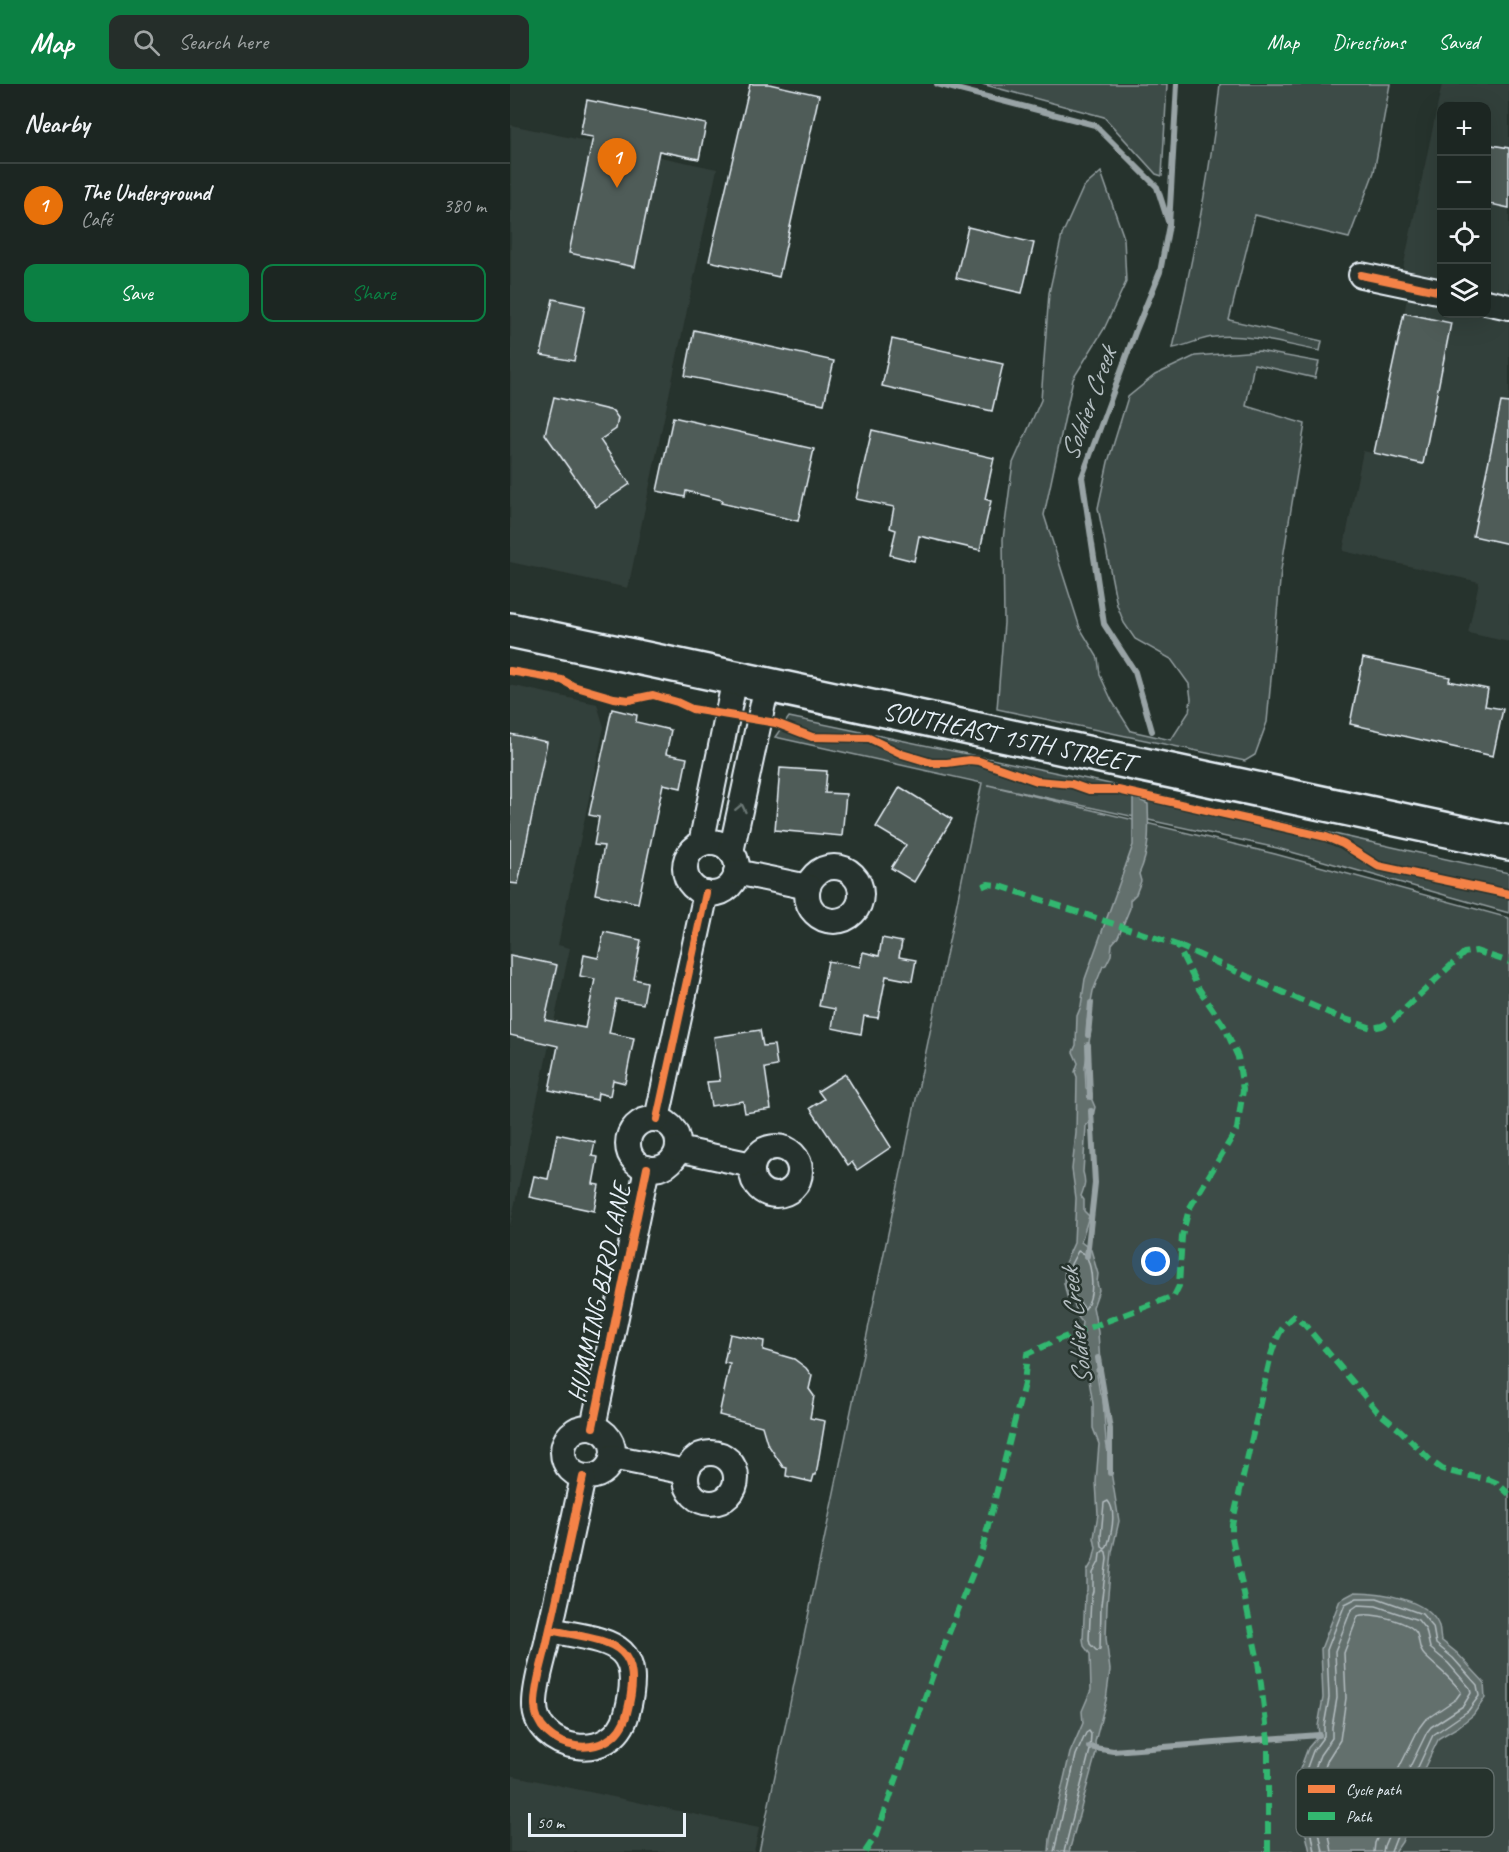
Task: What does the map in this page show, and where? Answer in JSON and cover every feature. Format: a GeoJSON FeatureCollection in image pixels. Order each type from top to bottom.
{"type":"FeatureCollection","features":[{"type":"Feature","properties":{"kind":"main road","name":"SOUTHEAST 15TH STREET"},"geometry":{"type":"LineString","coordinates":[[510,630],[1509,843]]}},
{"type":"Feature","properties":{"kind":"street"},"geometry":{"type":"LineString","coordinates":[[1361,275],[1437,291]]}},
{"type":"Feature","properties":{"kind":"street"},"geometry":{"type":"LineString","coordinates":[[1491,303],[1509,307]]}},
{"type":"Feature","properties":{"kind":"street"},"geometry":{"type":"LineString","coordinates":[[701,844],[735,678]]}},
{"type":"Feature","properties":{"kind":"street"},"geometry":{"type":"LineString","coordinates":[[766,685],[750,764],[734,862],[732,883],[716,893],[699,891],[690,883],[685,869],[689,854],[701,844],[718,843],[734,862],[808,887]]}},
{"type":"Feature","properties":{"kind":"street"},"geometry":{"type":"LineString","coordinates":[[719,758],[750,764]]}},
{"type":"Feature","properties":{"kind":"street"},"geometry":{"type":"LineString","coordinates":[[657,1119],[706,893]]}},
{"type":"Feature","properties":{"kind":"street"},"geometry":{"type":"LineString","coordinates":[[646,1119],[666,1122],[678,1139],[678,1149],[668,1164],[656,1169],[647,1168],[637,1163],[632,1157],[628,1141],[630,1132],[638,1123],[646,1119]]}},
{"type":"Feature","properties":{"kind":"street"},"geometry":{"type":"LineString","coordinates":[[678,1149],[752,1165]]}},
{"type":"Feature","properties":{"kind":"street","name":"HUMMING BIRD LANE"},"geometry":{"type":"LineString","coordinates":[[593,1427],[647,1168]]}},
{"type":"Feature","properties":{"kind":"street"},"geometry":{"type":"LineString","coordinates":[[585,1426],[593,1427],[601,1430],[609,1438],[613,1448],[612,1457],[610,1464],[603,1472],[594,1477],[583,1477],[568,1468],[563,1459],[562,1449],[565,1440],[573,1431],[585,1426]]}},
{"type":"Feature","properties":{"kind":"street"},"geometry":{"type":"LineString","coordinates":[[612,1457],[686,1472]]}},
{"type":"Feature","properties":{"kind":"street"},"geometry":{"type":"LineString","coordinates":[[550,1630],[610,1644],[622,1652],[631,1663],[633,1689],[626,1719],[620,1731],[610,1741],[584,1747],[557,1741],[546,1733],[538,1721],[535,1706],[550,1630],[583,1477]]}},
{"type":"Feature","properties":{"kind":"shaded area"},"geometry":{"type":"Polygon","coordinates":[[[982,84],[1167,84],[1162,176],[1156,174],[1104,117],[982,84]]]}},
{"type":"Feature","properties":{"kind":"shaded area"},"geometry":{"type":"Polygon","coordinates":[[[1220,84],[1390,84],[1374,172],[1349,238],[1255,215],[1229,320],[1322,341],[1320,351],[1254,338],[1227,336],[1209,338],[1173,348],[1206,184],[1220,84]]]}},
{"type":"Feature","properties":{"kind":"shaded area"},"geometry":{"type":"Polygon","coordinates":[[[1442,84],[1509,84],[1509,642],[1468,633],[1479,582],[1343,551],[1363,451],[1423,463],[1451,323],[1404,313],[1411,281],[1401,278],[1437,108],[1437,318],[1491,318],[1491,102],[1438,102],[1442,84]]]}},
{"type":"Feature","properties":{"kind":"shaded area"},"geometry":{"type":"Polygon","coordinates":[[[511,125],[717,169],[628,588],[510,562],[511,125]]]}},
{"type":"Feature","properties":{"kind":"shaded area"},"geometry":{"type":"Polygon","coordinates":[[[1101,172],[1124,238],[1126,282],[1104,329],[1073,379],[1044,515],[1080,628],[1098,658],[1100,675],[1112,701],[1131,731],[1171,740],[1189,712],[1191,699],[1189,684],[1171,659],[1135,639],[1124,623],[1117,605],[1098,508],[1108,462],[1128,397],[1155,375],[1195,356],[1259,351],[1319,362],[1315,378],[1254,364],[1246,406],[1305,424],[1281,570],[1267,722],[1255,755],[1245,761],[997,709],[1004,623],[1003,539],[1013,463],[1041,400],[1049,293],[1062,235],[1083,188],[1101,172]]]}},
{"type":"Feature","properties":{"kind":"shaded area"},"geometry":{"type":"Polygon","coordinates":[[[510,685],[597,704],[604,727],[558,945],[570,948],[510,1226],[510,685]]]}},
{"type":"Feature","properties":{"kind":"shaded area"},"geometry":{"type":"Polygon","coordinates":[[[789,717],[1092,780],[1509,873],[1509,913],[1277,848],[988,785],[1275,854],[1509,918],[1509,1852],[759,1852],[982,783],[775,737],[789,717]]]}},
{"type":"Feature","properties":{"kind":"shaded area"},"geometry":{"type":"Polygon","coordinates":[[[510,1775],[759,1828],[754,1852],[510,1852],[510,1775]]]}},
{"type":"Feature","properties":{"kind":"water"},"geometry":{"type":"Polygon","coordinates":[[[1133,797],[1148,804],[1147,848],[1139,874],[1141,881],[1136,894],[1130,900],[1130,908],[1118,937],[1112,944],[1111,955],[1106,965],[1103,966],[1093,991],[1087,1022],[1087,1027],[1091,1030],[1085,1067],[1086,1088],[1092,1093],[1095,1107],[1093,1116],[1090,1117],[1086,1126],[1083,1172],[1085,1184],[1081,1196],[1084,1200],[1084,1211],[1089,1216],[1081,1242],[1091,1250],[1098,1274],[1099,1290],[1093,1307],[1098,1332],[1100,1364],[1096,1370],[1100,1394],[1103,1395],[1106,1441],[1119,1521],[1112,1552],[1107,1605],[1106,1638],[1110,1670],[1106,1700],[1095,1742],[1096,1753],[1069,1852],[1049,1852],[1070,1753],[1083,1723],[1082,1711],[1091,1690],[1090,1654],[1084,1646],[1083,1639],[1087,1571],[1093,1561],[1096,1548],[1094,1538],[1098,1514],[1096,1482],[1099,1444],[1093,1428],[1093,1404],[1080,1338],[1082,1322],[1074,1303],[1067,1296],[1064,1283],[1065,1263],[1074,1243],[1076,1198],[1072,1169],[1076,1133],[1077,1077],[1075,1072],[1078,1063],[1073,1052],[1076,1045],[1077,1016],[1085,979],[1133,845],[1133,797]]]}},
{"type":"Feature","properties":{"kind":"water"},"geometry":{"type":"Polygon","coordinates":[[[1355,1592],[1390,1596],[1415,1603],[1434,1617],[1439,1626],[1441,1640],[1457,1653],[1484,1682],[1485,1698],[1473,1715],[1439,1738],[1424,1768],[1300,1768],[1308,1748],[1319,1735],[1318,1726],[1323,1698],[1321,1649],[1340,1600],[1355,1592]]]}},
{"type":"Feature","properties":{"kind":"water"},"geometry":{"type":"Polygon","coordinates":[[[1307,1837],[1404,1837],[1395,1852],[1310,1852],[1307,1837]]]}},
{"type":"Feature","properties":{"kind":"building"},"geometry":{"type":"Polygon","coordinates":[[[750,84],[769,84],[819,95],[779,277],[709,261],[750,84]]]}},
{"type":"Feature","properties":{"kind":"building"},"geometry":{"type":"Polygon","coordinates":[[[587,100],[706,124],[699,159],[659,151],[635,267],[569,253],[593,137],[580,135],[587,100]]]}},
{"type":"Feature","properties":{"kind":"building"},"geometry":{"type":"Polygon","coordinates":[[[1491,145],[1509,148],[1509,208],[1491,204],[1491,145]]]}},
{"type":"Feature","properties":{"kind":"building"},"geometry":{"type":"Polygon","coordinates":[[[968,227],[1034,243],[1022,293],[956,278],[968,227]]]}},
{"type":"Feature","properties":{"kind":"building"},"geometry":{"type":"Polygon","coordinates":[[[553,299],[585,306],[574,361],[541,355],[553,299]]]}},
{"type":"Feature","properties":{"kind":"building"},"geometry":{"type":"Polygon","coordinates":[[[1404,313],[1451,323],[1423,464],[1374,453],[1404,313]]]}},
{"type":"Feature","properties":{"kind":"building"},"geometry":{"type":"Polygon","coordinates":[[[694,330],[834,361],[824,404],[685,376],[694,330]]]}},
{"type":"Feature","properties":{"kind":"building"},"geometry":{"type":"Polygon","coordinates":[[[892,339],[1003,364],[992,411],[882,386],[892,339]]]}},
{"type":"Feature","properties":{"kind":"building"},"geometry":{"type":"Polygon","coordinates":[[[554,397],[613,411],[618,418],[616,429],[600,440],[630,484],[596,507],[545,434],[554,397]]]}},
{"type":"Feature","properties":{"kind":"building"},"geometry":{"type":"Polygon","coordinates":[[[1501,402],[1509,403],[1509,544],[1473,536],[1501,402]]]}},
{"type":"Feature","properties":{"kind":"building"},"geometry":{"type":"Polygon","coordinates":[[[673,417],[814,449],[798,521],[721,503],[722,500],[686,491],[685,497],[657,491],[673,417]]]}},
{"type":"Feature","properties":{"kind":"building"},"geometry":{"type":"Polygon","coordinates":[[[872,430],[994,458],[985,499],[991,501],[980,550],[919,536],[914,561],[890,555],[896,530],[890,528],[894,507],[856,499],[872,430]]]}},
{"type":"Feature","properties":{"kind":"building"},"geometry":{"type":"Polygon","coordinates":[[[1363,658],[1450,677],[1449,681],[1488,689],[1485,706],[1503,709],[1493,756],[1350,724],[1363,658]]]}},
{"type":"Feature","properties":{"kind":"building"},"geometry":{"type":"Polygon","coordinates":[[[612,709],[637,715],[636,722],[671,730],[666,754],[687,758],[681,788],[663,784],[638,903],[595,894],[604,846],[594,845],[599,817],[589,815],[612,709]]]}},
{"type":"Feature","properties":{"kind":"building"},"geometry":{"type":"Polygon","coordinates":[[[510,734],[547,742],[518,884],[510,883],[510,734]]]}},
{"type":"Feature","properties":{"kind":"building"},"geometry":{"type":"Polygon","coordinates":[[[780,768],[827,771],[825,793],[846,794],[842,836],[775,830],[780,768]]]}},
{"type":"Feature","properties":{"kind":"building"},"geometry":{"type":"Polygon","coordinates":[[[900,787],[952,819],[914,882],[891,868],[906,845],[876,827],[900,787]]]}},
{"type":"Feature","properties":{"kind":"building"},"geometry":{"type":"Polygon","coordinates":[[[604,932],[641,940],[634,979],[647,982],[643,1004],[616,999],[609,1033],[634,1038],[625,1083],[613,1080],[610,1096],[598,1093],[597,1100],[549,1090],[558,1046],[510,1035],[510,955],[557,965],[545,1020],[585,1028],[595,979],[580,976],[584,955],[598,958],[604,932]]]}},
{"type":"Feature","properties":{"kind":"building"},"geometry":{"type":"Polygon","coordinates":[[[882,938],[902,942],[899,957],[916,960],[912,981],[886,976],[878,1018],[864,1016],[861,1034],[832,1028],[835,1009],[819,1006],[828,961],[860,967],[863,952],[879,956],[882,938]]]}},
{"type":"Feature","properties":{"kind":"building"},"geometry":{"type":"Polygon","coordinates":[[[760,1030],[763,1046],[774,1045],[777,1066],[765,1068],[771,1109],[745,1113],[743,1101],[711,1106],[707,1082],[720,1081],[714,1037],[760,1030]]]}},
{"type":"Feature","properties":{"kind":"building"},"geometry":{"type":"Polygon","coordinates":[[[845,1074],[891,1147],[857,1170],[852,1162],[848,1165],[810,1108],[824,1099],[818,1091],[845,1074]]]}},
{"type":"Feature","properties":{"kind":"building"},"geometry":{"type":"Polygon","coordinates":[[[557,1134],[595,1142],[592,1156],[598,1157],[593,1184],[599,1185],[594,1211],[529,1197],[534,1176],[548,1179],[557,1134]]]}},
{"type":"Feature","properties":{"kind":"building"},"geometry":{"type":"Polygon","coordinates":[[[730,1334],[764,1341],[763,1350],[794,1359],[812,1376],[809,1389],[814,1396],[810,1418],[825,1421],[816,1475],[812,1482],[786,1476],[787,1468],[783,1467],[767,1443],[762,1426],[719,1415],[730,1364],[724,1363],[730,1334]]]}},
{"type":"Feature","properties":{"kind":"waterway"},"geometry":{"type":"LineString","coordinates":[[937,84],[1095,125],[1157,187],[1168,221]]}},
{"type":"Feature","properties":{"kind":"waterway","name":"Soldier Creek"},"geometry":{"type":"LineString","coordinates":[[1152,731],[1135,672],[1104,624],[1082,477],[1136,330],[1160,272],[1169,225],[1177,84]]}},
{"type":"Feature","properties":{"kind":"waterway","name":"Soldier Creek"},"geometry":{"type":"LineString","coordinates":[[1088,1035],[1091,1003]]}},
{"type":"Feature","properties":{"kind":"waterway","name":"Soldier Creek"},"geometry":{"type":"LineString","coordinates":[[1088,1045],[1090,1097]]}},
{"type":"Feature","properties":{"kind":"waterway","name":"Soldier Creek"},"geometry":{"type":"LineString","coordinates":[[1087,1256],[1095,1183],[1091,1111]]}},
{"type":"Feature","properties":{"kind":"waterway","name":"Soldier Creek"},"geometry":{"type":"LineString","coordinates":[[1098,1358],[1110,1429],[1110,1473]]}},
{"type":"Feature","properties":{"kind":"waterway"},"geometry":{"type":"LineString","coordinates":[[1089,1747],[1113,1751],[1319,1735]]}},
{"type":"Feature","properties":{"kind":"marked path"},"geometry":{"type":"LineString","coordinates":[[865,1852],[877,1834],[937,1663],[982,1550],[1024,1384],[1027,1354],[1062,1338],[1174,1296],[1179,1286],[1182,1236],[1189,1209],[1237,1129],[1243,1090],[1238,1057],[1224,1026],[1199,989],[1177,945],[997,885],[988,884],[981,887]]}},
{"type":"Feature","properties":{"kind":"marked path"},"geometry":{"type":"LineString","coordinates":[[1177,945],[1336,1016],[1372,1028],[1393,1020],[1464,953],[1476,951],[1509,962]]}},
{"type":"Feature","properties":{"kind":"marked path"},"geometry":{"type":"LineString","coordinates":[[1268,1852],[1268,1739],[1258,1661],[1232,1537],[1232,1525],[1271,1355],[1282,1329],[1294,1316],[1305,1325],[1377,1411],[1442,1469],[1490,1480],[1509,1494]]}},
{"type":"Feature","properties":{"kind":"cycle path"},"geometry":{"type":"LineString","coordinates":[[1361,275],[1437,291]]}},
{"type":"Feature","properties":{"kind":"cycle path"},"geometry":{"type":"LineString","coordinates":[[510,671],[562,680],[573,686],[614,698],[629,700],[653,695],[692,709],[776,723],[812,737],[869,738],[902,754],[932,763],[979,761],[1037,781],[1072,784],[1089,790],[1118,790],[1326,837],[1343,844],[1378,866],[1509,894]]}},
{"type":"Feature","properties":{"kind":"cycle path"},"geometry":{"type":"LineString","coordinates":[[657,1119],[706,893]]}},
{"type":"Feature","properties":{"kind":"cycle path"},"geometry":{"type":"LineString","coordinates":[[593,1427],[647,1168]]}},
{"type":"Feature","properties":{"kind":"cycle path"},"geometry":{"type":"LineString","coordinates":[[550,1630],[605,1642],[618,1649],[627,1658],[631,1671],[632,1689],[627,1713],[619,1730],[607,1741],[591,1746],[575,1746],[560,1741],[547,1732],[538,1720],[535,1704],[538,1677],[583,1477]]}},
{"type":"Feature","properties":{"kind":"place","name":"The Underground"},"geometry":{"type":"Point","coordinates":[617,188]}}]}
